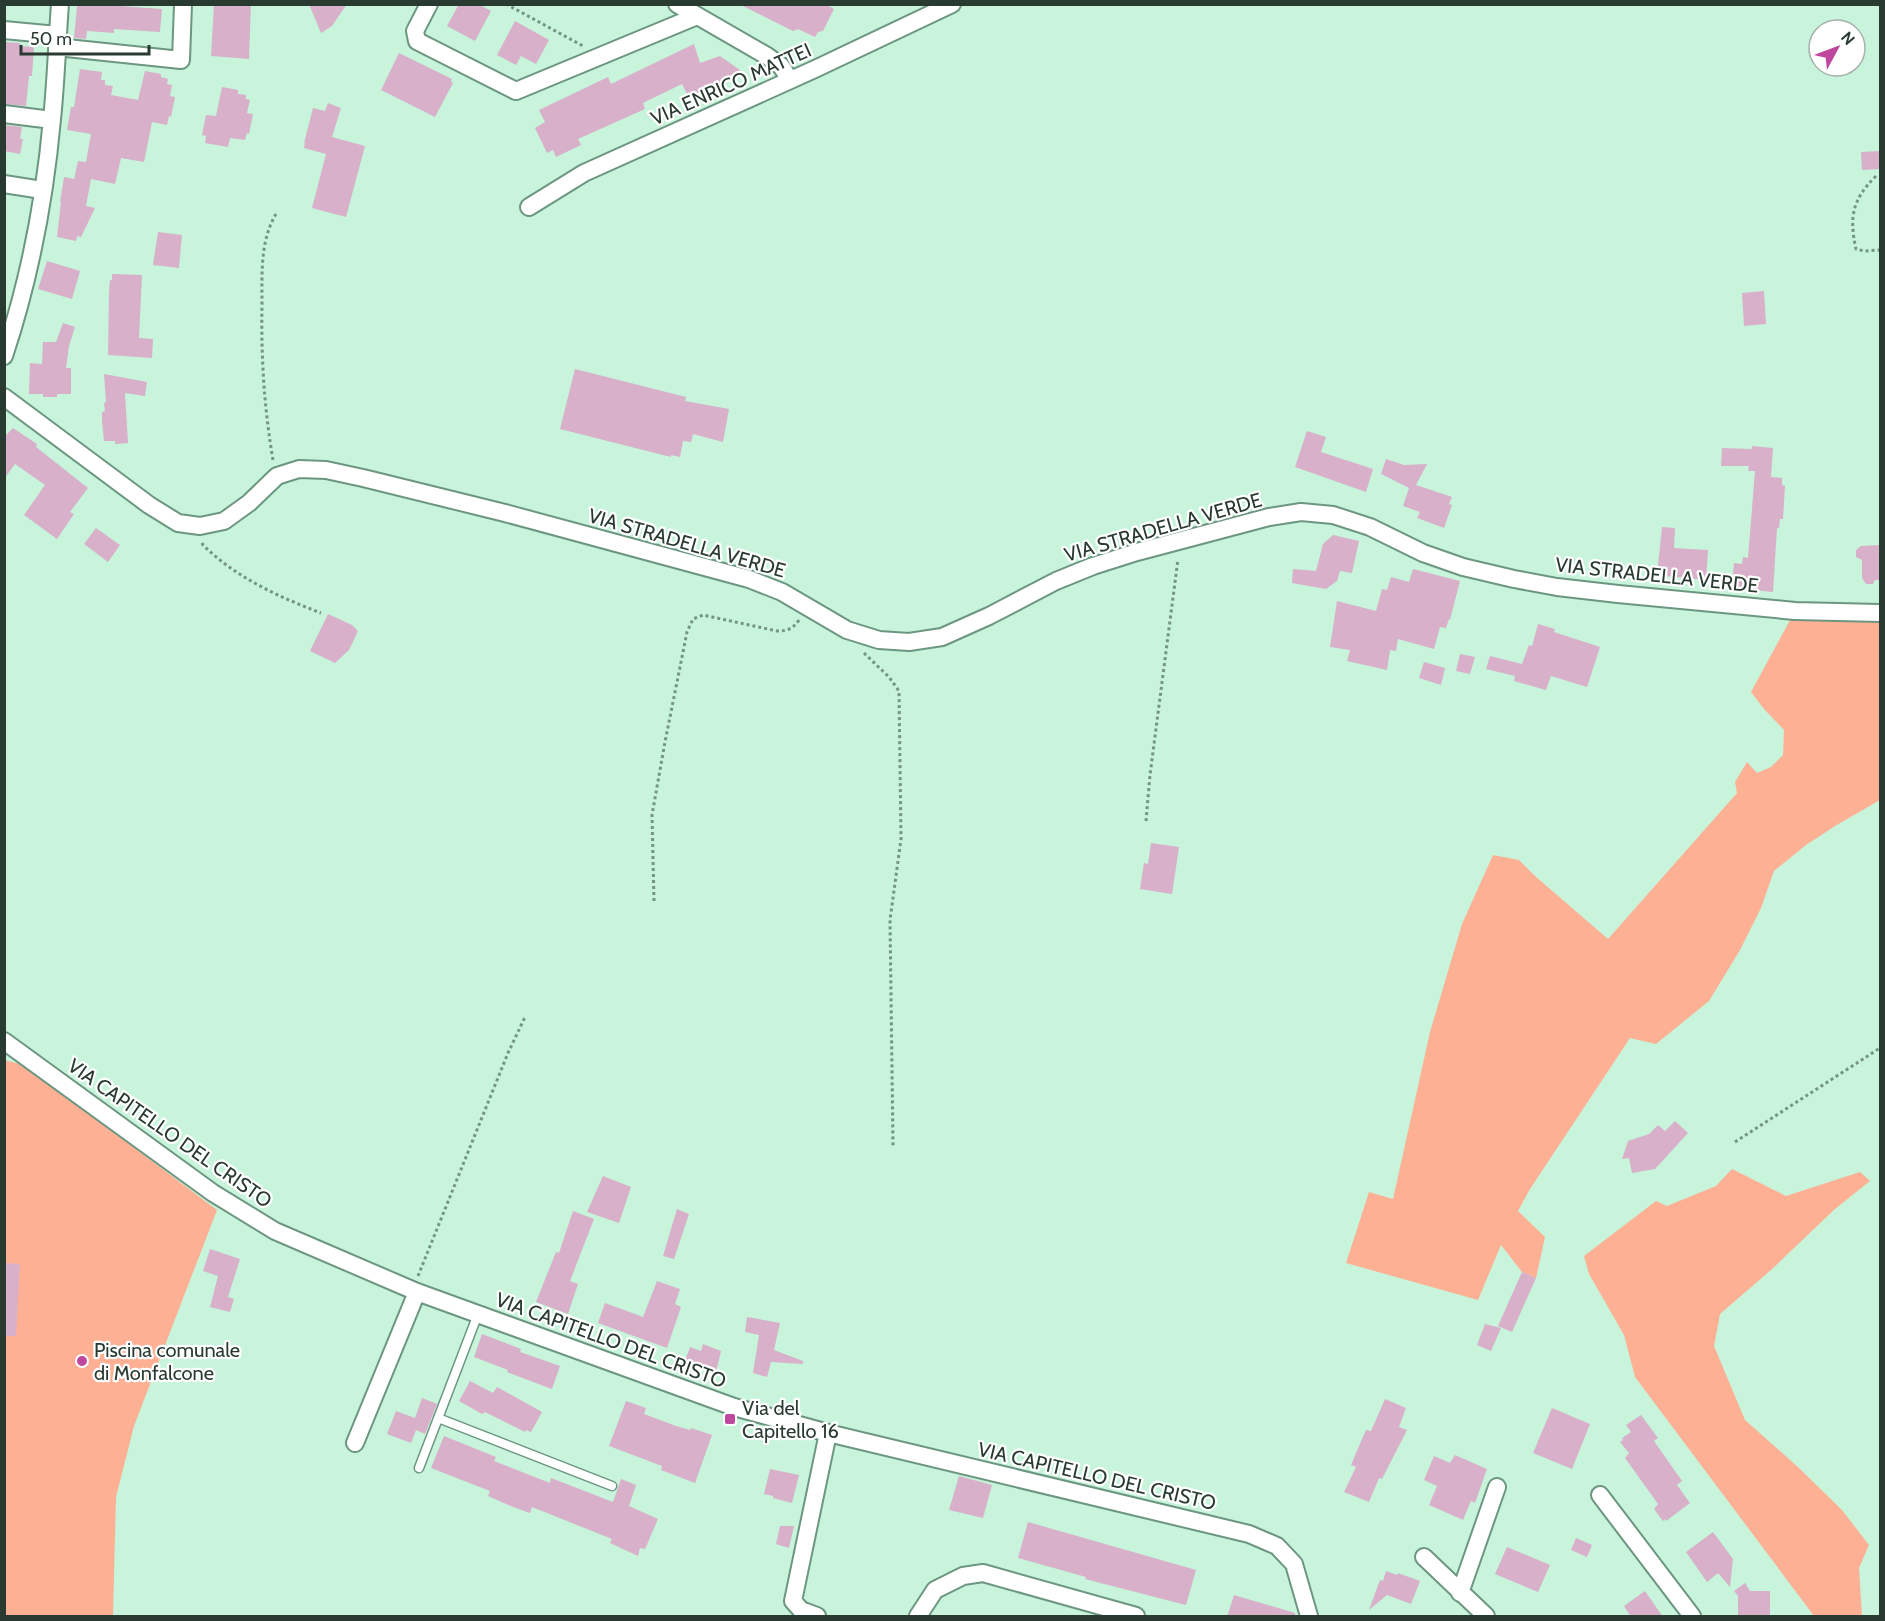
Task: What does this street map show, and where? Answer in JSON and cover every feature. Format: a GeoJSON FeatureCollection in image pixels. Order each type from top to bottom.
{"type":"FeatureCollection","features":[{"type":"Feature","properties":{"kind":"street"},"geometry":{"type":"LineString","coordinates":[[4,356],[17,319],[26,281],[42,190],[52,120],[60,4]]}},
{"type":"Feature","properties":{"kind":"street"},"geometry":{"type":"LineString","coordinates":[[4,30],[57,41],[182,60],[183,4]]}},
{"type":"Feature","properties":{"kind":"street"},"geometry":{"type":"LineString","coordinates":[[429,4],[415,31],[417,41],[516,91],[697,16]]}},
{"type":"Feature","properties":{"kind":"street"},"geometry":{"type":"LineString","coordinates":[[662,30],[668,4]]}},
{"type":"Feature","properties":{"kind":"street"},"geometry":{"type":"LineString","coordinates":[[677,4],[768,56],[781,66],[790,80]]}},
{"type":"Feature","properties":{"kind":"street","name":"VIA ENRICO MATTEI"},"geometry":{"type":"LineString","coordinates":[[529,207],[584,173],[952,4]]}},
{"type":"Feature","properties":{"kind":"street"},"geometry":{"type":"LineString","coordinates":[[4,114],[52,120]]}},
{"type":"Feature","properties":{"kind":"street"},"geometry":{"type":"LineString","coordinates":[[4,184],[42,190]]}},
{"type":"Feature","properties":{"kind":"street"},"geometry":{"type":"LineString","coordinates":[[4,397],[149,505],[178,523],[200,526],[224,521],[249,503],[277,476]]}},
{"type":"Feature","properties":{"kind":"street","name":"VIA STRADELLA VERDE"},"geometry":{"type":"LineString","coordinates":[[277,476],[299,469],[363,478],[505,513],[749,579],[782,592],[847,630],[879,640],[909,642],[942,637],[989,616],[1056,581],[1092,566],[1269,517],[1301,512],[1333,515],[1370,527],[1423,553],[1463,567],[1514,579],[1618,594],[1783,610],[1881,613]]}},
{"type":"Feature","properties":{"kind":"street","name":"VIA CAPITELLO DEL CRISTO"},"geometry":{"type":"LineString","coordinates":[[4,1041],[213,1193],[275,1231],[414,1291],[734,1407],[828,1434],[1249,1534],[1277,1546],[1294,1564],[1309,1617]]}},
{"type":"Feature","properties":{"kind":"street"},"geometry":{"type":"LineString","coordinates":[[355,1443],[414,1291]]}},
{"type":"Feature","properties":{"kind":"street"},"geometry":{"type":"LineString","coordinates":[[817,1617],[801,1610],[793,1601],[828,1434]]}},
{"type":"Feature","properties":{"kind":"street"},"geometry":{"type":"LineString","coordinates":[[1460,1593],[1497,1487]]}},
{"type":"Feature","properties":{"kind":"street"},"geometry":{"type":"LineString","coordinates":[[1600,1495],[1692,1617]]}},
{"type":"Feature","properties":{"kind":"street"},"geometry":{"type":"LineString","coordinates":[[1424,1557],[1486,1617]]}},
{"type":"Feature","properties":{"kind":"street"},"geometry":{"type":"LineString","coordinates":[[918,1617],[935,1590],[963,1576],[983,1573],[1135,1616]]}},
{"type":"Feature","properties":{"kind":"lane"},"geometry":{"type":"LineString","coordinates":[[419,1468],[478,1314]]}},
{"type":"Feature","properties":{"kind":"lane"},"geometry":{"type":"LineString","coordinates":[[438,1418],[612,1486]]}},
{"type":"Feature","properties":{"kind":"path"},"geometry":{"type":"LineString","coordinates":[[506,4],[588,49],[592,60]]}},
{"type":"Feature","properties":{"kind":"path"},"geometry":{"type":"LineString","coordinates":[[1876,176],[1856,200],[1852,220],[1856,249],[1881,250]]}},
{"type":"Feature","properties":{"kind":"path"},"geometry":{"type":"LineString","coordinates":[[276,214],[268,227],[264,244],[261,329],[262,381],[277,476]]}},
{"type":"Feature","properties":{"kind":"path"},"geometry":{"type":"LineString","coordinates":[[200,526],[203,545],[216,558],[286,600],[321,613]]}},
{"type":"Feature","properties":{"kind":"path"},"geometry":{"type":"LineString","coordinates":[[1146,821],[1174,582],[1177,563],[1185,540]]}},
{"type":"Feature","properties":{"kind":"path"},"geometry":{"type":"LineString","coordinates":[[654,901],[652,815],[664,742],[687,632],[693,619],[703,615],[777,631],[787,631],[796,625],[808,606]]}},
{"type":"Feature","properties":{"kind":"path"},"geometry":{"type":"LineString","coordinates":[[847,630],[856,645],[889,677],[899,691],[901,839],[890,920],[893,1146]]}},
{"type":"Feature","properties":{"kind":"path"},"geometry":{"type":"LineString","coordinates":[[414,1291],[508,1053],[525,1017]]}},
{"type":"Feature","properties":{"kind":"path"},"geometry":{"type":"LineString","coordinates":[[1735,1142],[1881,1048]]}},
{"type":"Feature","properties":{"kind":"shaded area"},"geometry":{"type":"Polygon","coordinates":[[[1795,611],[1880,613],[1880,800],[1806,845],[1774,871],[1761,908],[1740,950],[1709,1001],[1656,1044],[1630,1038],[1530,1189],[1518,1211],[1545,1237],[1536,1278],[1522,1272],[1501,1245],[1478,1300],[1346,1263],[1369,1192],[1393,1199],[1430,1032],[1462,924],[1493,855],[1519,860],[1608,939],[1737,793],[1735,782],[1747,762],[1757,773],[1771,767],[1783,755],[1784,730],[1751,692],[1795,611]]]}},
{"type":"Feature","properties":{"kind":"shaded area","name":"Piscina comunale di Monfalcone"},"geometry":{"type":"Polygon","coordinates":[[[4,1060],[24,1065],[217,1210],[134,1426],[116,1497],[113,1616],[5,1616],[4,1060]]]}},
{"type":"Feature","properties":{"kind":"shaded area"},"geometry":{"type":"Polygon","coordinates":[[[1732,1169],[1786,1196],[1860,1172],[1870,1181],[1835,1209],[1771,1270],[1720,1314],[1714,1346],[1745,1420],[1842,1510],[1869,1545],[1859,1568],[1862,1616],[1814,1616],[1635,1377],[1624,1335],[1589,1274],[1584,1256],[1656,1201],[1667,1206],[1716,1186],[1732,1169]]]}},
{"type":"Feature","properties":{"kind":"building"},"geometry":{"type":"Polygon","coordinates":[[[91,4],[162,9],[160,32],[114,29],[114,33],[87,31],[86,39],[74,38],[77,6],[91,4]]]}},
{"type":"Feature","properties":{"kind":"building"},"geometry":{"type":"Polygon","coordinates":[[[214,4],[251,4],[249,59],[211,56],[214,4]]]}},
{"type":"Feature","properties":{"kind":"building"},"geometry":{"type":"Polygon","coordinates":[[[309,4],[347,4],[332,26],[321,33],[309,4]]]}},
{"type":"Feature","properties":{"kind":"building"},"geometry":{"type":"Polygon","coordinates":[[[459,4],[478,4],[491,11],[475,41],[447,26],[459,4]]]}},
{"type":"Feature","properties":{"kind":"building"},"geometry":{"type":"Polygon","coordinates":[[[739,4],[825,4],[834,9],[823,31],[818,32],[815,37],[798,29],[793,31],[739,4]]]}},
{"type":"Feature","properties":{"kind":"building"},"geometry":{"type":"Polygon","coordinates":[[[515,21],[549,40],[536,64],[521,56],[516,65],[497,55],[515,21]]]}},
{"type":"Feature","properties":{"kind":"building"},"geometry":{"type":"Polygon","coordinates":[[[4,42],[34,47],[32,76],[29,76],[26,106],[4,104],[4,42]]]}},
{"type":"Feature","properties":{"kind":"building"},"geometry":{"type":"Polygon","coordinates":[[[694,44],[700,63],[720,56],[744,73],[689,98],[682,84],[643,103],[645,109],[578,139],[581,145],[556,157],[553,150],[547,153],[535,128],[545,122],[539,110],[608,77],[611,84],[694,44]]]}},
{"type":"Feature","properties":{"kind":"building"},"geometry":{"type":"Polygon","coordinates":[[[399,53],[452,79],[453,83],[435,117],[381,90],[399,53]]]}},
{"type":"Feature","properties":{"kind":"building"},"geometry":{"type":"Polygon","coordinates":[[[80,69],[102,72],[101,80],[105,80],[105,85],[113,86],[111,95],[138,100],[145,71],[161,74],[161,77],[168,79],[167,84],[172,85],[170,96],[175,97],[167,125],[152,122],[144,162],[121,158],[115,184],[91,179],[86,206],[95,208],[81,237],[77,236],[76,241],[57,237],[64,177],[74,179],[78,161],[86,162],[91,134],[67,130],[71,107],[74,107],[80,69]]]}},
{"type":"Feature","properties":{"kind":"building"},"geometry":{"type":"Polygon","coordinates":[[[222,87],[238,90],[238,94],[246,95],[246,99],[250,100],[247,113],[253,114],[249,134],[247,133],[245,140],[230,138],[228,147],[205,143],[206,136],[202,135],[206,115],[216,116],[222,87]]]}},
{"type":"Feature","properties":{"kind":"building"},"geometry":{"type":"Polygon","coordinates":[[[328,103],[341,108],[332,137],[365,146],[346,217],[312,208],[326,154],[304,148],[304,143],[313,108],[325,111],[328,103]]]}},
{"type":"Feature","properties":{"kind":"building"},"geometry":{"type":"Polygon","coordinates":[[[4,125],[22,127],[20,139],[23,139],[20,154],[4,151],[4,125]]]}},
{"type":"Feature","properties":{"kind":"building"},"geometry":{"type":"Polygon","coordinates":[[[1881,151],[1881,169],[1862,170],[1861,152],[1881,151]]]}},
{"type":"Feature","properties":{"kind":"building"},"geometry":{"type":"Polygon","coordinates":[[[158,232],[182,235],[179,268],[153,265],[158,232]]]}},
{"type":"Feature","properties":{"kind":"building"},"geometry":{"type":"Polygon","coordinates":[[[47,261],[80,271],[72,299],[38,289],[47,261]]]}},
{"type":"Feature","properties":{"kind":"building"},"geometry":{"type":"Polygon","coordinates":[[[112,274],[142,275],[139,338],[153,339],[152,358],[108,355],[109,293],[112,274]]]}},
{"type":"Feature","properties":{"kind":"building"},"geometry":{"type":"Polygon","coordinates":[[[1764,291],[1766,324],[1744,326],[1742,293],[1764,291]]]}},
{"type":"Feature","properties":{"kind":"building"},"geometry":{"type":"Polygon","coordinates":[[[63,323],[75,327],[66,368],[71,368],[71,394],[43,397],[43,394],[29,394],[30,363],[42,364],[43,342],[56,342],[63,323]]]}},
{"type":"Feature","properties":{"kind":"building"},"geometry":{"type":"Polygon","coordinates":[[[575,369],[686,397],[685,401],[729,409],[723,442],[693,434],[691,442],[683,441],[680,457],[671,455],[671,457],[560,429],[575,369]]]}},
{"type":"Feature","properties":{"kind":"building"},"geometry":{"type":"Polygon","coordinates":[[[104,374],[147,382],[145,396],[125,393],[128,443],[115,444],[115,441],[104,441],[102,412],[105,411],[104,403],[106,402],[104,374]]]}},
{"type":"Feature","properties":{"kind":"building"},"geometry":{"type":"Polygon","coordinates":[[[13,428],[37,444],[36,447],[88,488],[70,512],[74,514],[57,539],[24,515],[45,485],[15,464],[4,479],[4,437],[13,428]]]}},
{"type":"Feature","properties":{"kind":"building"},"geometry":{"type":"Polygon","coordinates":[[[1307,431],[1326,437],[1321,452],[1373,469],[1366,492],[1295,467],[1307,431]]]}},
{"type":"Feature","properties":{"kind":"building"},"geometry":{"type":"Polygon","coordinates":[[[1752,446],[1773,448],[1771,477],[1782,478],[1782,485],[1785,486],[1783,519],[1780,519],[1779,528],[1777,528],[1773,592],[1732,588],[1734,563],[1742,564],[1743,557],[1748,558],[1755,471],[1748,471],[1749,466],[1721,466],[1722,448],[1752,449],[1752,446]]]}},
{"type":"Feature","properties":{"kind":"building"},"geometry":{"type":"Polygon","coordinates":[[[1386,459],[1404,465],[1427,464],[1416,485],[1452,497],[1449,504],[1452,505],[1444,528],[1417,518],[1420,512],[1403,506],[1409,488],[1381,474],[1386,459]]]}},
{"type":"Feature","properties":{"kind":"building"},"geometry":{"type":"Polygon","coordinates":[[[1662,527],[1675,528],[1674,548],[1708,550],[1706,580],[1657,575],[1662,527]]]}},
{"type":"Feature","properties":{"kind":"building"},"geometry":{"type":"Polygon","coordinates":[[[96,528],[120,545],[108,562],[84,544],[96,528]]]}},
{"type":"Feature","properties":{"kind":"building"},"geometry":{"type":"Polygon","coordinates":[[[1333,535],[1359,541],[1352,573],[1340,571],[1337,581],[1326,589],[1292,583],[1293,569],[1316,571],[1323,544],[1333,535]]]}},
{"type":"Feature","properties":{"kind":"building"},"geometry":{"type":"Polygon","coordinates":[[[1881,545],[1881,580],[1875,580],[1873,584],[1866,584],[1862,578],[1862,560],[1856,557],[1856,550],[1861,546],[1881,545]]]}},
{"type":"Feature","properties":{"kind":"building"},"geometry":{"type":"Polygon","coordinates":[[[1413,569],[1460,581],[1450,620],[1446,628],[1440,627],[1434,649],[1398,639],[1396,651],[1390,650],[1387,670],[1347,661],[1350,650],[1330,647],[1337,601],[1376,611],[1382,589],[1387,590],[1391,577],[1409,582],[1413,569]]]}},
{"type":"Feature","properties":{"kind":"building"},"geometry":{"type":"Polygon","coordinates":[[[328,614],[352,625],[358,631],[349,650],[335,663],[310,651],[328,614]]]}},
{"type":"Feature","properties":{"kind":"building"},"geometry":{"type":"Polygon","coordinates":[[[1538,624],[1555,629],[1554,632],[1600,647],[1587,687],[1551,676],[1546,690],[1514,681],[1515,676],[1486,669],[1490,656],[1522,664],[1529,645],[1532,646],[1538,624]]]}},
{"type":"Feature","properties":{"kind":"building"},"geometry":{"type":"Polygon","coordinates":[[[1460,654],[1475,657],[1470,674],[1456,671],[1460,654]]]}},
{"type":"Feature","properties":{"kind":"building"},"geometry":{"type":"Polygon","coordinates":[[[1424,662],[1445,668],[1441,685],[1419,678],[1424,662]]]}},
{"type":"Feature","properties":{"kind":"building"},"geometry":{"type":"Polygon","coordinates":[[[1151,843],[1179,847],[1172,894],[1140,889],[1144,863],[1148,864],[1151,843]]]}},
{"type":"Feature","properties":{"kind":"building"},"geometry":{"type":"Polygon","coordinates":[[[1675,1121],[1688,1133],[1655,1169],[1632,1173],[1629,1158],[1622,1159],[1628,1141],[1649,1134],[1658,1125],[1665,1131],[1675,1121]]]}},
{"type":"Feature","properties":{"kind":"building"},"geometry":{"type":"Polygon","coordinates":[[[603,1176],[631,1187],[619,1223],[587,1212],[603,1176]]]}},
{"type":"Feature","properties":{"kind":"building"},"geometry":{"type":"Polygon","coordinates":[[[677,1209],[689,1214],[674,1259],[663,1256],[677,1209]]]}},
{"type":"Feature","properties":{"kind":"building"},"geometry":{"type":"Polygon","coordinates":[[[573,1211],[594,1219],[570,1281],[578,1284],[568,1314],[536,1302],[556,1252],[559,1253],[573,1211]]]}},
{"type":"Feature","properties":{"kind":"building"},"geometry":{"type":"Polygon","coordinates":[[[210,1249],[240,1259],[228,1297],[234,1299],[230,1312],[210,1307],[218,1276],[203,1271],[210,1249]]]}},
{"type":"Feature","properties":{"kind":"building"},"geometry":{"type":"Polygon","coordinates":[[[4,1263],[20,1264],[16,1336],[4,1336],[4,1263]]]}},
{"type":"Feature","properties":{"kind":"building"},"geometry":{"type":"Polygon","coordinates":[[[1522,1272],[1536,1278],[1512,1332],[1498,1326],[1522,1272]]]}},
{"type":"Feature","properties":{"kind":"building"},"geometry":{"type":"Polygon","coordinates":[[[657,1281],[680,1289],[675,1304],[681,1307],[667,1348],[598,1323],[605,1303],[643,1317],[657,1281]]]}},
{"type":"Feature","properties":{"kind":"building"},"geometry":{"type":"Polygon","coordinates":[[[747,1317],[780,1323],[774,1350],[803,1361],[803,1364],[771,1362],[767,1377],[753,1373],[759,1335],[745,1332],[747,1317]]]}},
{"type":"Feature","properties":{"kind":"building"},"geometry":{"type":"Polygon","coordinates":[[[1485,1324],[1501,1328],[1491,1351],[1477,1345],[1485,1324]]]}},
{"type":"Feature","properties":{"kind":"building"},"geometry":{"type":"Polygon","coordinates":[[[482,1334],[521,1349],[520,1352],[560,1366],[552,1389],[474,1357],[482,1334]]]}},
{"type":"Feature","properties":{"kind":"building"},"geometry":{"type":"Polygon","coordinates":[[[703,1344],[721,1351],[716,1372],[685,1361],[690,1347],[701,1351],[703,1344]]]}},
{"type":"Feature","properties":{"kind":"building"},"geometry":{"type":"Polygon","coordinates":[[[470,1381],[493,1393],[497,1387],[542,1412],[531,1432],[526,1430],[525,1432],[485,1412],[482,1414],[459,1401],[470,1381]]]}},
{"type":"Feature","properties":{"kind":"building"},"geometry":{"type":"Polygon","coordinates":[[[422,1398],[437,1404],[425,1434],[416,1430],[411,1443],[387,1434],[396,1411],[415,1418],[422,1398]]]}},
{"type":"Feature","properties":{"kind":"building"},"geometry":{"type":"Polygon","coordinates":[[[1385,1399],[1406,1408],[1399,1427],[1407,1430],[1382,1479],[1379,1478],[1369,1502],[1344,1492],[1356,1467],[1351,1465],[1366,1430],[1371,1431],[1385,1399]]]}},
{"type":"Feature","properties":{"kind":"building"},"geometry":{"type":"Polygon","coordinates":[[[626,1401],[646,1408],[644,1414],[676,1426],[712,1435],[695,1483],[661,1470],[662,1466],[609,1446],[626,1401]]]}},
{"type":"Feature","properties":{"kind":"building"},"geometry":{"type":"Polygon","coordinates":[[[1552,1408],[1590,1424],[1572,1469],[1533,1453],[1552,1408]]]}},
{"type":"Feature","properties":{"kind":"building"},"geometry":{"type":"Polygon","coordinates":[[[1641,1415],[1658,1438],[1654,1441],[1682,1481],[1677,1485],[1690,1503],[1666,1521],[1665,1519],[1663,1521],[1654,1509],[1658,1504],[1625,1458],[1629,1453],[1620,1442],[1631,1432],[1626,1425],[1641,1415]]]}},
{"type":"Feature","properties":{"kind":"building"},"geometry":{"type":"Polygon","coordinates":[[[444,1436],[496,1457],[494,1461],[550,1483],[551,1478],[613,1502],[621,1479],[636,1485],[629,1506],[658,1519],[645,1549],[640,1548],[638,1556],[610,1543],[612,1539],[532,1507],[530,1513],[513,1507],[488,1496],[490,1491],[431,1468],[444,1436]]]}},
{"type":"Feature","properties":{"kind":"building"},"geometry":{"type":"Polygon","coordinates":[[[1455,1455],[1487,1469],[1475,1503],[1471,1501],[1463,1520],[1429,1505],[1437,1486],[1424,1480],[1434,1456],[1450,1463],[1455,1455]]]}},
{"type":"Feature","properties":{"kind":"building"},"geometry":{"type":"Polygon","coordinates":[[[770,1469],[799,1475],[792,1503],[764,1494],[770,1469]]]}},
{"type":"Feature","properties":{"kind":"building"},"geometry":{"type":"Polygon","coordinates":[[[959,1476],[992,1485],[983,1518],[949,1510],[959,1476]]]}},
{"type":"Feature","properties":{"kind":"building"},"geometry":{"type":"Polygon","coordinates":[[[1028,1522],[1196,1570],[1186,1605],[1085,1579],[1086,1577],[1018,1558],[1028,1522]]]}},
{"type":"Feature","properties":{"kind":"building"},"geometry":{"type":"Polygon","coordinates":[[[780,1526],[794,1526],[789,1548],[776,1544],[780,1526]]]}},
{"type":"Feature","properties":{"kind":"building"},"geometry":{"type":"Polygon","coordinates":[[[1713,1532],[1733,1559],[1730,1587],[1718,1573],[1707,1582],[1686,1552],[1713,1532]]]}},
{"type":"Feature","properties":{"kind":"building"},"geometry":{"type":"Polygon","coordinates":[[[1576,1538],[1592,1545],[1587,1557],[1571,1550],[1576,1538]]]}},
{"type":"Feature","properties":{"kind":"building"},"geometry":{"type":"Polygon","coordinates":[[[1507,1547],[1550,1565],[1538,1592],[1495,1574],[1507,1547]]]}},
{"type":"Feature","properties":{"kind":"building"},"geometry":{"type":"Polygon","coordinates":[[[1386,1571],[1420,1581],[1411,1604],[1387,1595],[1369,1610],[1380,1580],[1383,1581],[1386,1571]]]}},
{"type":"Feature","properties":{"kind":"building"},"geometry":{"type":"Polygon","coordinates":[[[1745,1583],[1750,1591],[1770,1591],[1770,1616],[1738,1617],[1738,1596],[1734,1591],[1745,1583]]]}},
{"type":"Feature","properties":{"kind":"building"},"geometry":{"type":"Polygon","coordinates":[[[1645,1591],[1663,1617],[1631,1617],[1624,1606],[1645,1591]]]}},
{"type":"Feature","properties":{"kind":"building"},"geometry":{"type":"Polygon","coordinates":[[[1234,1595],[1295,1613],[1295,1617],[1227,1617],[1234,1595]]]}},
{"type":"Feature","properties":{"kind":"place","name":"Piscina comunale di Monfalcone"},"geometry":{"type":"Point","coordinates":[82,1361]}},
{"type":"Feature","properties":{"kind":"place","name":"Via del Capitello 16"},"geometry":{"type":"Point","coordinates":[730,1419]}}]}
